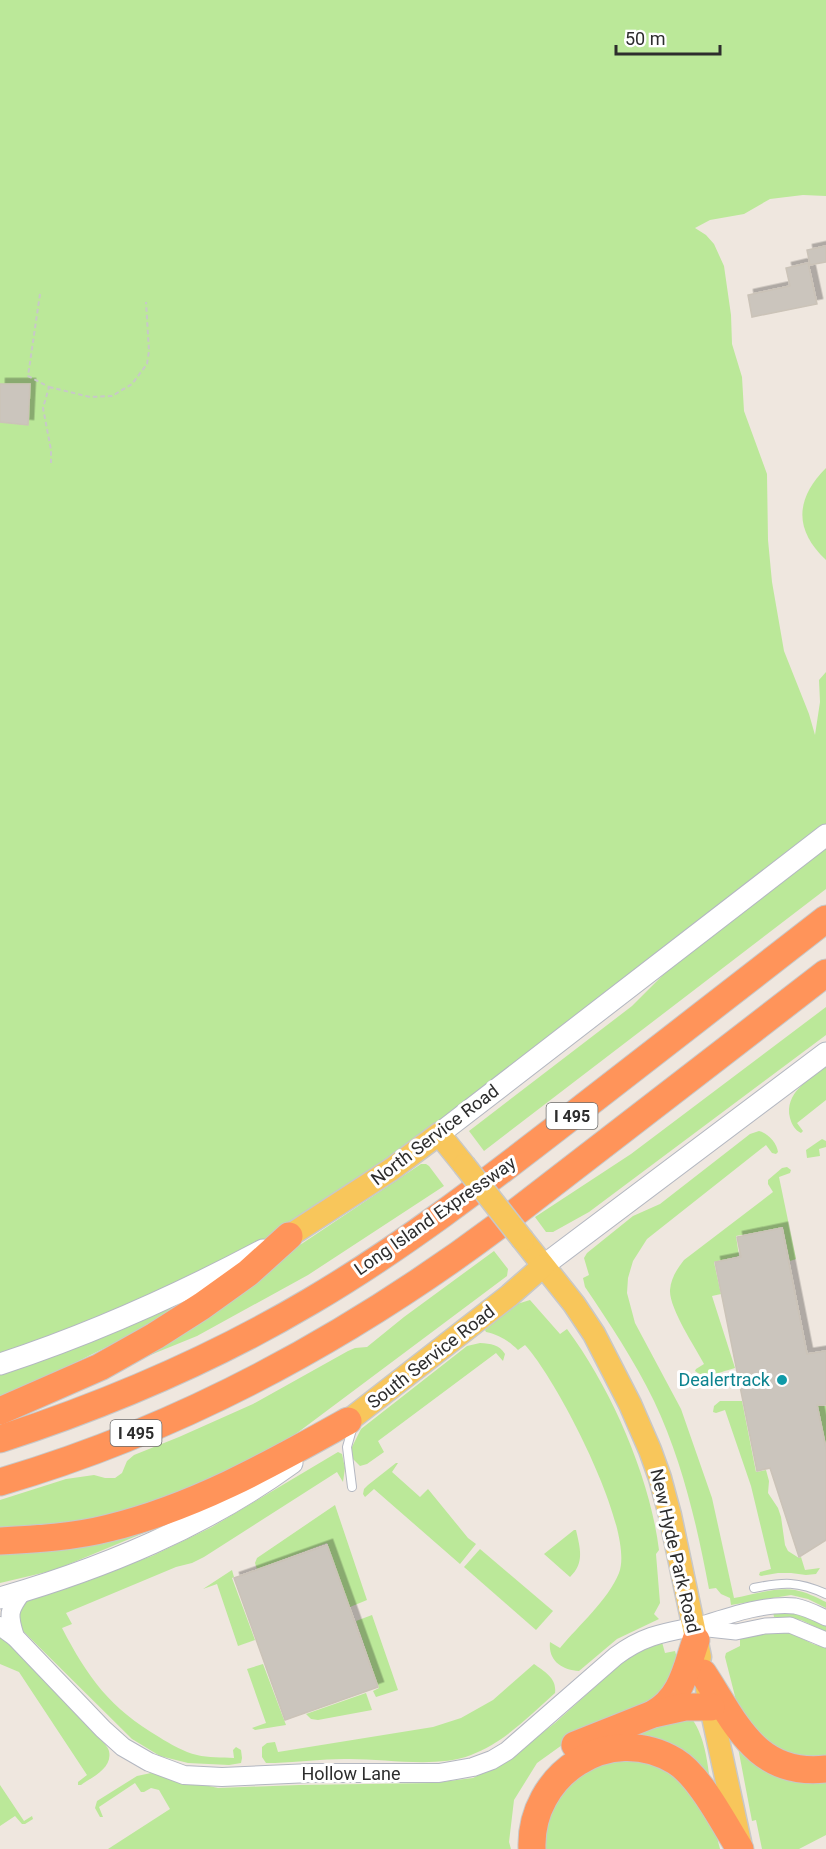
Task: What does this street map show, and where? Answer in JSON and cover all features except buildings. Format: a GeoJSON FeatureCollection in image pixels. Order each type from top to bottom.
{"type":"FeatureCollection","features":[{"type":"Feature","properties":{"kind":"highway","name":"Long Island Expressway"},"geometry":{"type":"LineString","coordinates":[[0,1439],[82,1411],[174,1372],[265,1327],[353,1275],[477,1190],[826,919]]}},
{"type":"Feature","properties":{"kind":"highway","name":"I 495"},"geometry":{"type":"LineString","coordinates":[[0,1482],[113,1443],[168,1420],[249,1382],[346,1328],[462,1253],[826,973]]}},
{"type":"Feature","properties":{"kind":"highway"},"geometry":{"type":"LineString","coordinates":[[763,1022],[810,1004],[826,993]]}},
{"type":"Feature","properties":{"kind":"highway"},"geometry":{"type":"LineString","coordinates":[[0,1411],[100,1367],[155,1336],[248,1273],[289,1236]]}},
{"type":"Feature","properties":{"kind":"highway"},"geometry":{"type":"LineString","coordinates":[[0,1541],[88,1532],[160,1514],[226,1486],[352,1418]]}},
{"type":"Feature","properties":{"kind":"highway"},"geometry":{"type":"LineString","coordinates":[[653,1714],[675,1695],[694,1633]]}},
{"type":"Feature","properties":{"kind":"highway"},"geometry":{"type":"LineString","coordinates":[[703,1673],[743,1733],[764,1755],[773,1762],[790,1768],[826,1769]]}},
{"type":"Feature","properties":{"kind":"highway"},"geometry":{"type":"LineString","coordinates":[[516,1849],[517,1827],[525,1798],[536,1778],[561,1753],[580,1742],[653,1714],[685,1707],[711,1707]]}},
{"type":"Feature","properties":{"kind":"highway"},"geometry":{"type":"LineString","coordinates":[[532,1849],[537,1810],[556,1779],[565,1770],[588,1756],[609,1750],[629,1748],[655,1752],[682,1766],[702,1789],[740,1849]]}},
{"type":"Feature","properties":{"kind":"main road","name":"North Service Road"},"geometry":{"type":"LineString","coordinates":[[0,1364],[137,1313],[219,1274],[289,1236],[392,1169],[439,1134],[826,835]]}},
{"type":"Feature","properties":{"kind":"main road","name":"South Service Road"},"geometry":{"type":"LineString","coordinates":[[0,1598],[118,1559],[196,1524],[272,1478],[510,1296],[543,1266],[826,1053]]}},
{"type":"Feature","properties":{"kind":"main road","name":"New Hyde Park Road"},"geometry":{"type":"LineString","coordinates":[[439,1134],[574,1304],[594,1334],[630,1404],[650,1450],[670,1515],[740,1849]]}},
{"type":"Feature","properties":{"kind":"street"},"geometry":{"type":"LineString","coordinates":[[15,1637],[10,1624],[10,1613],[22,1592]]}},
{"type":"Feature","properties":{"kind":"street"},"geometry":{"type":"LineString","coordinates":[[694,1633],[733,1614],[779,1606],[804,1608],[826,1618]]}},
{"type":"Feature","properties":{"kind":"street","name":"Hollow Lane"},"geometry":{"type":"LineString","coordinates":[[0,1626],[15,1637],[104,1730],[132,1753],[159,1767],[183,1775],[231,1777],[311,1773],[426,1773],[462,1770],[483,1764],[507,1751],[525,1737],[610,1660],[632,1644],[650,1636],[694,1633]]}},
{"type":"Feature","properties":{"kind":"street"},"geometry":{"type":"LineString","coordinates":[[694,1633],[736,1632],[765,1626],[790,1626],[826,1640]]}},
{"type":"Feature","properties":{"kind":"lane"},"geometry":{"type":"LineString","coordinates":[[352,1418],[347,1447],[352,1487]]}},
{"type":"Feature","properties":{"kind":"lane"},"geometry":{"type":"LineString","coordinates":[[754,1588],[789,1583],[805,1585],[826,1594]]}},
{"type":"Feature","properties":{"kind":"path"},"geometry":{"type":"LineString","coordinates":[[40,294],[28,376],[49,387],[90,397],[112,396],[132,384],[147,364],[149,351],[146,302]]}},
{"type":"Feature","properties":{"kind":"path"},"geometry":{"type":"LineString","coordinates":[[49,387],[43,408],[51,450],[51,463]]}},
{"type":"Feature","properties":{"kind":"green space"},"geometry":{"type":"Polygon","coordinates":[[[0,0],[826,0],[826,196],[803,195],[770,199],[744,214],[710,220],[695,228],[714,244],[724,266],[731,315],[732,344],[742,377],[744,411],[767,474],[768,540],[772,582],[784,651],[815,735],[820,702],[819,680],[826,672],[826,835],[289,1236],[0,1364],[0,0]]]}},
{"type":"Feature","properties":{"kind":"green space"},"geometry":{"type":"Polygon","coordinates":[[[826,468],[826,560],[808,537],[802,514],[808,491],[826,468]]]}},
{"type":"Feature","properties":{"kind":"green space"},"geometry":{"type":"Polygon","coordinates":[[[826,847],[826,889],[484,1151],[469,1131],[632,1006],[673,965],[826,847]]]}},
{"type":"Feature","properties":{"kind":"green space"},"geometry":{"type":"Polygon","coordinates":[[[826,1007],[826,1035],[589,1212],[553,1232],[546,1232],[535,1217],[631,1154],[826,1007]]]}},
{"type":"Feature","properties":{"kind":"green space"},"geometry":{"type":"Polygon","coordinates":[[[826,1067],[826,1100],[797,1123],[803,1131],[801,1133],[795,1129],[791,1121],[789,1109],[791,1101],[799,1088],[826,1067]]]}},
{"type":"Feature","properties":{"kind":"green space"},"geometry":{"type":"Polygon","coordinates":[[[759,1131],[772,1139],[778,1152],[772,1153],[766,1145],[647,1239],[633,1261],[627,1293],[635,1323],[681,1409],[712,1498],[734,1598],[787,1589],[807,1593],[826,1602],[826,1608],[808,1599],[791,1595],[731,1605],[730,1598],[721,1594],[716,1588],[709,1589],[688,1493],[664,1423],[638,1371],[585,1287],[583,1278],[589,1275],[584,1258],[587,1253],[633,1216],[660,1204],[750,1134],[759,1131]]]}},
{"type":"Feature","properties":{"kind":"green space"},"geometry":{"type":"Polygon","coordinates":[[[822,1139],[826,1141],[826,1147],[819,1149],[820,1156],[807,1158],[806,1150],[822,1139]]]}},
{"type":"Feature","properties":{"kind":"green space"},"geometry":{"type":"Polygon","coordinates":[[[421,1164],[429,1166],[444,1186],[308,1275],[197,1336],[89,1380],[282,1257],[421,1164]]]}},
{"type":"Feature","properties":{"kind":"green space"},"geometry":{"type":"Polygon","coordinates":[[[787,1167],[791,1170],[790,1173],[779,1177],[796,1259],[790,1261],[783,1227],[736,1236],[739,1256],[714,1262],[721,1294],[712,1296],[735,1368],[714,1374],[699,1374],[695,1371],[696,1369],[704,1364],[674,1307],[670,1290],[673,1278],[684,1260],[773,1192],[768,1180],[782,1168],[787,1167]]]}},
{"type":"Feature","properties":{"kind":"green space"},"geometry":{"type":"Polygon","coordinates":[[[494,1251],[508,1269],[507,1276],[277,1448],[211,1484],[124,1513],[39,1529],[0,1532],[0,1500],[66,1479],[94,1475],[115,1478],[122,1473],[127,1461],[134,1455],[253,1404],[348,1351],[367,1347],[494,1251]]]}},
{"type":"Feature","properties":{"kind":"green space"},"geometry":{"type":"Polygon","coordinates":[[[530,1300],[560,1334],[567,1329],[599,1378],[638,1464],[647,1493],[659,1550],[656,1554],[660,1603],[654,1614],[659,1619],[617,1639],[579,1671],[567,1669],[557,1663],[551,1654],[550,1642],[560,1648],[601,1603],[619,1573],[621,1552],[616,1524],[605,1491],[590,1455],[555,1388],[525,1345],[518,1350],[503,1338],[485,1330],[517,1304],[530,1300]]]}},
{"type":"Feature","properties":{"kind":"green space"},"geometry":{"type":"Polygon","coordinates":[[[171,1308],[173,1314],[0,1400],[0,1371],[171,1308]]]}},
{"type":"Feature","properties":{"kind":"green space"},"geometry":{"type":"Polygon","coordinates":[[[480,1343],[500,1348],[505,1354],[503,1361],[496,1353],[378,1441],[384,1452],[367,1464],[360,1466],[352,1458],[352,1447],[361,1429],[467,1346],[480,1343]]]}},
{"type":"Feature","properties":{"kind":"green space"},"geometry":{"type":"Polygon","coordinates":[[[720,1401],[742,1401],[756,1472],[766,1470],[769,1481],[768,1493],[781,1517],[785,1545],[788,1551],[801,1557],[805,1570],[820,1568],[816,1574],[759,1575],[760,1572],[771,1569],[751,1486],[725,1410],[713,1412],[714,1406],[720,1401]]]}},
{"type":"Feature","properties":{"kind":"green space"},"geometry":{"type":"Polygon","coordinates":[[[818,1406],[826,1406],[826,1444],[818,1406]]]}},
{"type":"Feature","properties":{"kind":"green space"},"geometry":{"type":"Polygon","coordinates":[[[338,1452],[342,1454],[345,1468],[343,1482],[337,1472],[204,1557],[66,1613],[72,1624],[62,1628],[81,1662],[102,1690],[127,1715],[168,1742],[192,1754],[234,1758],[233,1750],[236,1747],[241,1750],[241,1763],[229,1765],[188,1763],[160,1756],[132,1739],[21,1629],[17,1619],[19,1607],[29,1600],[152,1556],[212,1527],[338,1452]]]}},
{"type":"Feature","properties":{"kind":"green space"},"geometry":{"type":"Polygon","coordinates":[[[398,1463],[392,1472],[420,1497],[428,1489],[468,1538],[476,1544],[460,1564],[374,1489],[365,1497],[363,1494],[368,1485],[398,1463]]]}},
{"type":"Feature","properties":{"kind":"green space"},"geometry":{"type":"Polygon","coordinates":[[[335,1505],[367,1600],[350,1607],[327,1543],[257,1569],[255,1563],[257,1558],[335,1505]]]}},
{"type":"Feature","properties":{"kind":"green space"},"geometry":{"type":"Polygon","coordinates":[[[158,1527],[55,1570],[0,1583],[0,1547],[158,1527]]]}},
{"type":"Feature","properties":{"kind":"green space"},"geometry":{"type":"Polygon","coordinates":[[[576,1530],[579,1543],[580,1561],[570,1577],[544,1554],[576,1530]]]}},
{"type":"Feature","properties":{"kind":"green space"},"geometry":{"type":"Polygon","coordinates":[[[480,1549],[553,1611],[536,1630],[464,1567],[480,1549]]]}},
{"type":"Feature","properties":{"kind":"green space"},"geometry":{"type":"Polygon","coordinates":[[[232,1570],[234,1577],[232,1578],[255,1640],[238,1646],[217,1584],[203,1589],[232,1570]]]}},
{"type":"Feature","properties":{"kind":"green space"},"geometry":{"type":"Polygon","coordinates":[[[773,1612],[804,1614],[826,1624],[826,1632],[801,1620],[774,1617],[773,1612]]]}},
{"type":"Feature","properties":{"kind":"green space"},"geometry":{"type":"Polygon","coordinates":[[[372,1615],[398,1690],[376,1697],[373,1691],[379,1688],[356,1621],[372,1615]]]}},
{"type":"Feature","properties":{"kind":"green space"},"geometry":{"type":"Polygon","coordinates":[[[787,1631],[826,1648],[826,1761],[768,1748],[740,1716],[725,1657],[726,1653],[740,1646],[740,1638],[787,1631]]]}},
{"type":"Feature","properties":{"kind":"green space"},"geometry":{"type":"Polygon","coordinates":[[[0,1636],[23,1655],[108,1748],[109,1757],[105,1767],[81,1785],[78,1785],[78,1782],[87,1775],[19,1672],[0,1664],[0,1636]]]}},
{"type":"Feature","properties":{"kind":"green space"},"geometry":{"type":"Polygon","coordinates":[[[662,1642],[665,1653],[675,1651],[679,1665],[671,1692],[576,1735],[537,1763],[514,1800],[509,1842],[511,1849],[108,1849],[170,1809],[159,1790],[151,1788],[141,1792],[135,1783],[99,1807],[103,1817],[100,1817],[95,1808],[97,1801],[137,1776],[151,1773],[218,1788],[432,1783],[473,1778],[507,1760],[555,1723],[628,1657],[650,1643],[662,1642]]]}},
{"type":"Feature","properties":{"kind":"green space"},"geometry":{"type":"Polygon","coordinates":[[[263,1664],[286,1725],[255,1730],[252,1728],[266,1723],[247,1669],[263,1664]]]}},
{"type":"Feature","properties":{"kind":"green space"},"geometry":{"type":"Polygon","coordinates":[[[534,1664],[552,1679],[555,1693],[505,1736],[471,1755],[457,1759],[425,1762],[327,1759],[266,1763],[262,1757],[262,1747],[267,1743],[275,1742],[278,1752],[433,1727],[461,1718],[493,1700],[534,1664]]]}},
{"type":"Feature","properties":{"kind":"green space"},"geometry":{"type":"Polygon","coordinates":[[[366,1693],[372,1710],[318,1720],[311,1719],[306,1714],[366,1693]]]}},
{"type":"Feature","properties":{"kind":"green space"},"geometry":{"type":"Polygon","coordinates":[[[670,1713],[690,1716],[696,1725],[706,1754],[712,1796],[626,1739],[670,1713]]]}},
{"type":"Feature","properties":{"kind":"green space"},"geometry":{"type":"Polygon","coordinates":[[[736,1737],[826,1775],[826,1835],[799,1849],[762,1849],[756,1820],[752,1821],[736,1737]]]}},
{"type":"Feature","properties":{"kind":"green space"},"geometry":{"type":"Polygon","coordinates":[[[615,1754],[679,1770],[712,1818],[720,1849],[540,1849],[558,1785],[615,1754]]]}},
{"type":"Feature","properties":{"kind":"green space"},"geometry":{"type":"Polygon","coordinates":[[[0,1785],[24,1821],[32,1816],[33,1819],[22,1824],[15,1816],[0,1826],[0,1785]]]}},
{"type":"Feature","properties":{"kind":"place","name":"Dealertrack"},"geometry":{"type":"Point","coordinates":[782,1380]}}]}
